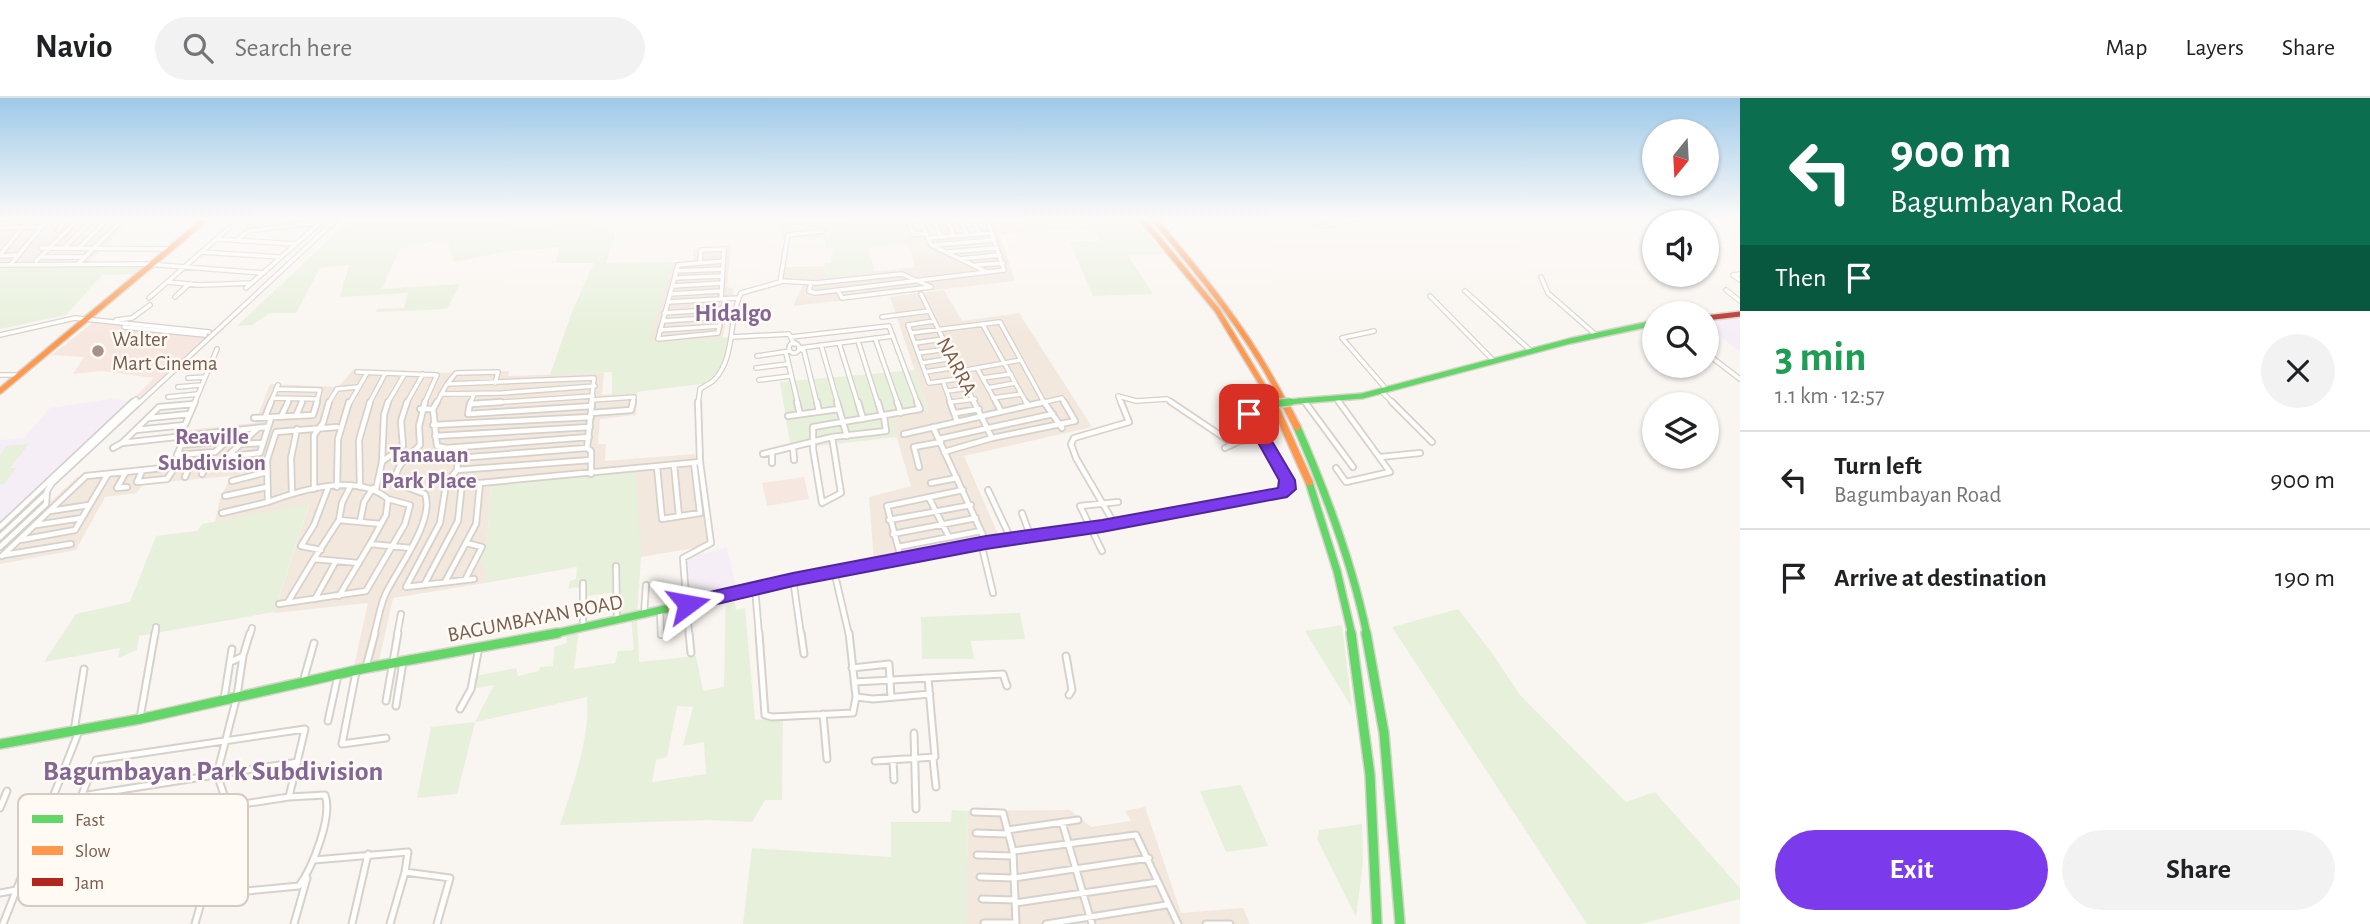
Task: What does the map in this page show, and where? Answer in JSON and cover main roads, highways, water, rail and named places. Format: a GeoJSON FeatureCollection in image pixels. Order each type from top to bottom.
{"type":"FeatureCollection","features":[{"type":"Feature","properties":{"kind":"main road"},"geometry":{"type":"LineString","coordinates":[[0,391],[161,258]]}},
{"type":"Feature","properties":{"kind":"main road"},"geometry":{"type":"LineString","coordinates":[[1176,258],[1200,285],[1241,343],[1288,430],[1322,517],[1338,571],[1361,682],[1370,748],[1377,848],[1377,924]]}},
{"type":"Feature","properties":{"kind":"main road"},"geometry":{"type":"LineString","coordinates":[[1188,258],[1211,284],[1253,343],[1301,430],[1338,520],[1366,618],[1380,688],[1390,756],[1400,924]]}},
{"type":"Feature","properties":{"kind":"main road"},"geometry":{"type":"LineString","coordinates":[[1719,316],[1740,314]]}},
{"type":"Feature","properties":{"kind":"main road","name":"BAGUMBAYAN ROAD"},"geometry":{"type":"LineString","coordinates":[[0,744],[140,719],[366,668],[617,620],[793,579],[984,543],[1115,524],[1288,489],[1287,480],[1249,414],[1251,410],[1264,404],[1336,398],[1384,390],[1493,360],[1642,325]]}},
{"type":"Feature","properties":{"kind":"place","name":"Walter Mart Cinema"},"geometry":{"type":"Point","coordinates":[98,351]}},
{"type":"Feature","properties":{"kind":"district","name":"Hidalgo"},"geometry":{"type":"Point","coordinates":[733,313]}},
{"type":"Feature","properties":{"kind":"district","name":"Reaville Subdivision"},"geometry":{"type":"Point","coordinates":[212,449]}},
{"type":"Feature","properties":{"kind":"district","name":"Tanauan Park Place"},"geometry":{"type":"Point","coordinates":[429,467]}},
{"type":"Feature","properties":{"kind":"district","name":"Bagumbayan Park Subdivision"},"geometry":{"type":"Point","coordinates":[213,770]}}]}
